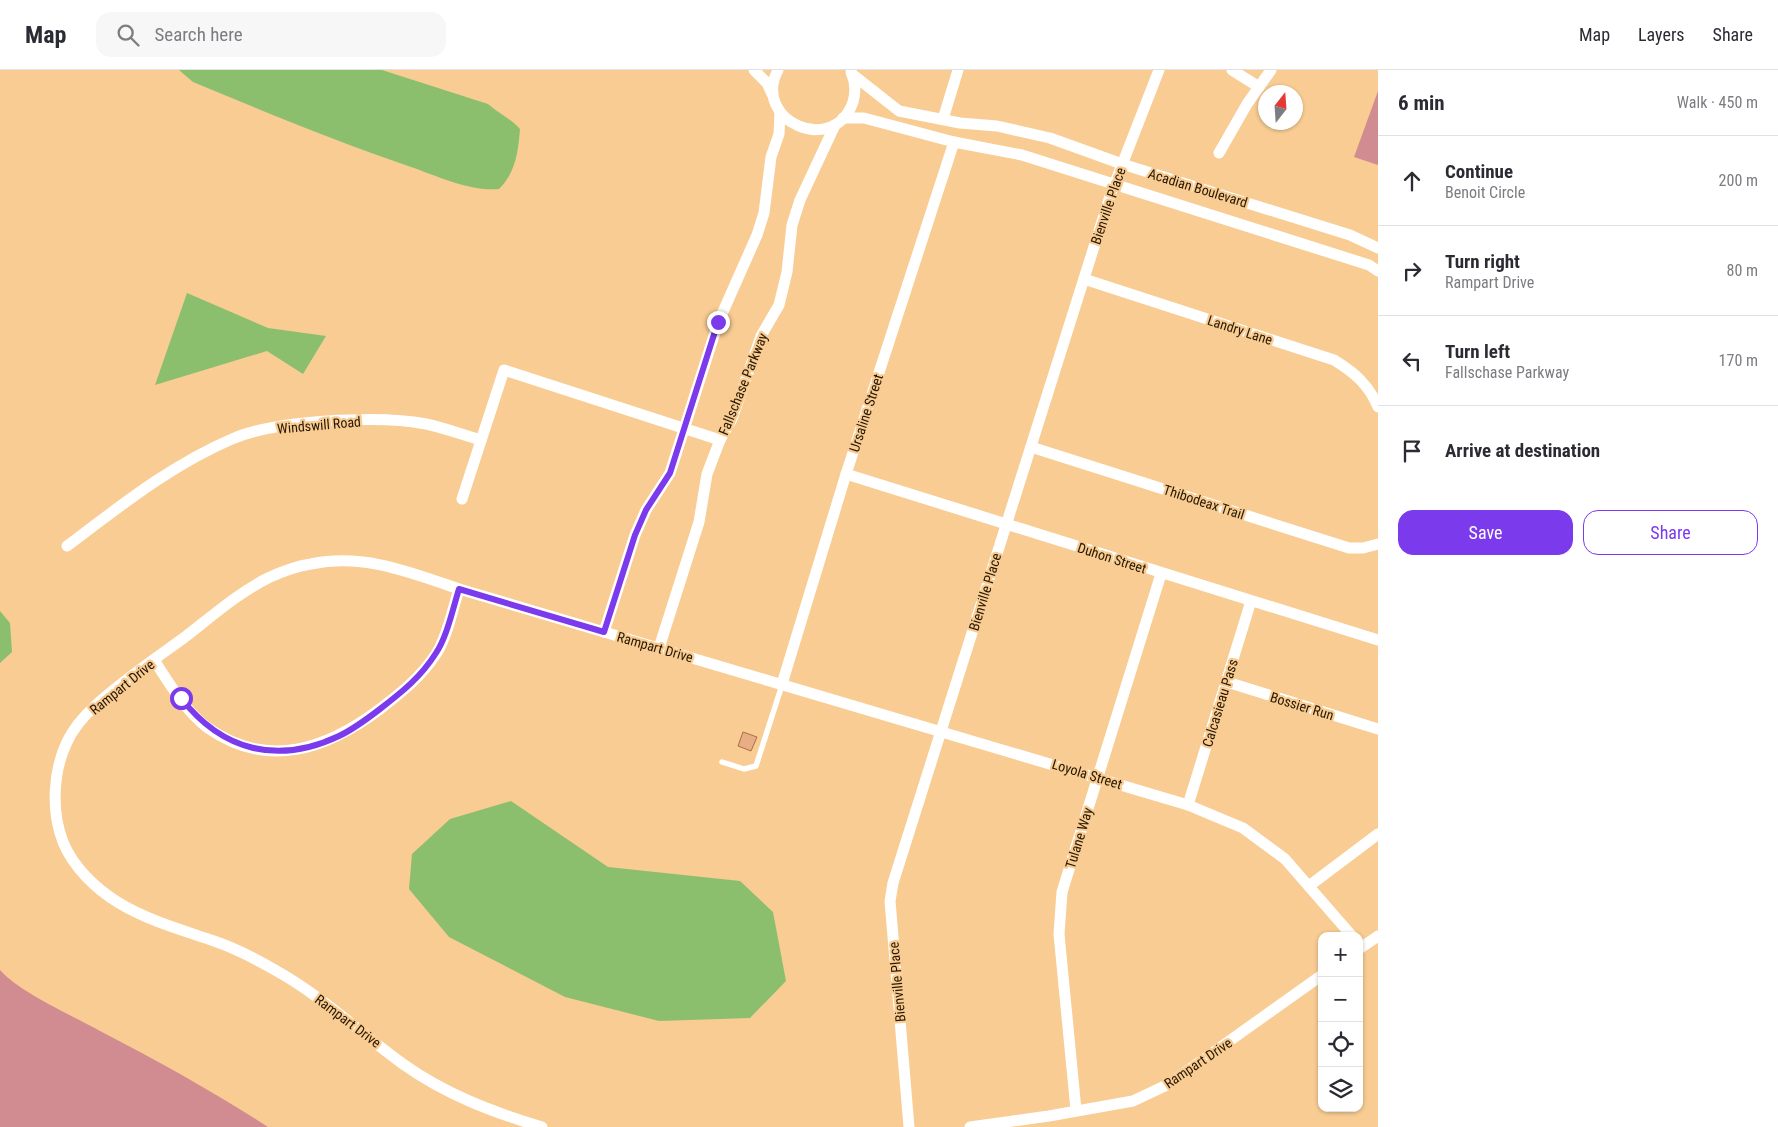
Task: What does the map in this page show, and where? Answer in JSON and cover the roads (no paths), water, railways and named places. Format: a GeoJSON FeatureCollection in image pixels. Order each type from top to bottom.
{"type":"FeatureCollection","features":[{"type":"Feature","properties":{"kind":"street"},"geometry":{"type":"LineString","coordinates":[[604,632],[635,535],[646,510],[670,473],[718,322],[764,213],[771,157],[779,134],[780,112],[767,83],[754,70]]}},
{"type":"Feature","properties":{"kind":"street"},"geometry":{"type":"LineString","coordinates":[[774,99],[773,87],[778,70]]}},
{"type":"Feature","properties":{"kind":"street"},"geometry":{"type":"LineString","coordinates":[[943,119],[958,70]]}},
{"type":"Feature","properties":{"kind":"street","name":"Bienville Place"},"geometry":{"type":"LineString","coordinates":[[909,1127],[890,901],[893,883],[1114,184],[1159,70]]}},
{"type":"Feature","properties":{"kind":"street"},"geometry":{"type":"LineString","coordinates":[[1232,70],[1258,86]]}},
{"type":"Feature","properties":{"kind":"street"},"geometry":{"type":"LineString","coordinates":[[1260,85],[1271,70]]}},
{"type":"Feature","properties":{"kind":"street","name":"Acadian Boulevard"},"geometry":{"type":"LineString","coordinates":[[851,72],[899,111],[997,126],[1050,138],[1122,164],[1350,235],[1378,248]]}},
{"type":"Feature","properties":{"kind":"street","name":"Fallschase Parkway"},"geometry":{"type":"LineString","coordinates":[[659,648],[699,522],[707,474],[720,440],[732,419],[760,336],[779,304],[787,272],[792,225],[800,200],[839,122],[850,108],[854,97],[851,72]]}},
{"type":"Feature","properties":{"kind":"street"},"geometry":{"type":"LineString","coordinates":[[1218,153],[1258,89]]}},
{"type":"Feature","properties":{"kind":"street","name":"Acadian Boulevard"},"geometry":{"type":"LineString","coordinates":[[780,112],[787,120],[805,129],[825,129],[839,122],[864,118],[954,142],[1022,155],[1369,265],[1378,271]]}},
{"type":"Feature","properties":{"kind":"street","name":"Ursaline Street"},"geometry":{"type":"LineString","coordinates":[[782,684],[846,474],[954,142]]}},
{"type":"Feature","properties":{"kind":"street","name":"Landry Lane"},"geometry":{"type":"LineString","coordinates":[[1084,279],[1334,360],[1352,371],[1364,383],[1378,407]]}},
{"type":"Feature","properties":{"kind":"street"},"geometry":{"type":"LineString","coordinates":[[462,499],[504,370],[720,440]]}},
{"type":"Feature","properties":{"kind":"street","name":"Windswill Road"},"geometry":{"type":"LineString","coordinates":[[67,546],[135,495],[187,462],[233,438],[283,426],[335,421],[385,421],[426,424],[481,440]]}},
{"type":"Feature","properties":{"kind":"street","name":"Thibodeax Trail"},"geometry":{"type":"LineString","coordinates":[[1031,447],[1348,548],[1363,548],[1378,544]]}},
{"type":"Feature","properties":{"kind":"street","name":"Duhon Street"},"geometry":{"type":"LineString","coordinates":[[846,474],[1161,574],[1378,640]]}},
{"type":"Feature","properties":{"kind":"street","name":"Rampart Drive"},"geometry":{"type":"LineString","coordinates":[[542,1127],[480,1106],[440,1087],[402,1063],[334,1009],[275,970],[217,942],[167,926],[138,914],[94,884],[73,862],[62,840],[55,808],[58,769],[67,742],[94,706],[154,660],[266,579],[310,564],[361,560],[397,568],[459,589],[782,684]]}},
{"type":"Feature","properties":{"kind":"street","name":"Tulane Way"},"geometry":{"type":"LineString","coordinates":[[1076,1110],[1059,934],[1062,892],[1161,574]]}},
{"type":"Feature","properties":{"kind":"street"},"geometry":{"type":"LineString","coordinates":[[154,660],[190,710],[207,728],[227,740],[255,749],[285,751],[319,744],[355,727],[407,689],[421,675],[438,651],[459,589]]}},
{"type":"Feature","properties":{"kind":"street","name":"Calcasieau Pass"},"geometry":{"type":"LineString","coordinates":[[1188,805],[1251,601]]}},
{"type":"Feature","properties":{"kind":"street","name":"Bossier Run"},"geometry":{"type":"LineString","coordinates":[[1226,682],[1378,730]]}},
{"type":"Feature","properties":{"kind":"street","name":"Loyola Street"},"geometry":{"type":"LineString","coordinates":[[782,684],[1188,805],[1243,828],[1284,859],[1349,932]]}},
{"type":"Feature","properties":{"kind":"street"},"geometry":{"type":"LineString","coordinates":[[1309,886],[1378,834]]}},
{"type":"Feature","properties":{"kind":"street"},"geometry":{"type":"LineString","coordinates":[[1363,945],[1378,936]]}},
{"type":"Feature","properties":{"kind":"street","name":"Rampart Drive"},"geometry":{"type":"LineString","coordinates":[[970,1127],[1133,1101],[1169,1084],[1321,977]]}},
{"type":"Feature","properties":{"kind":"lane"},"geometry":{"type":"LineString","coordinates":[[722,762],[744,769],[756,766],[782,684]]}}]}
